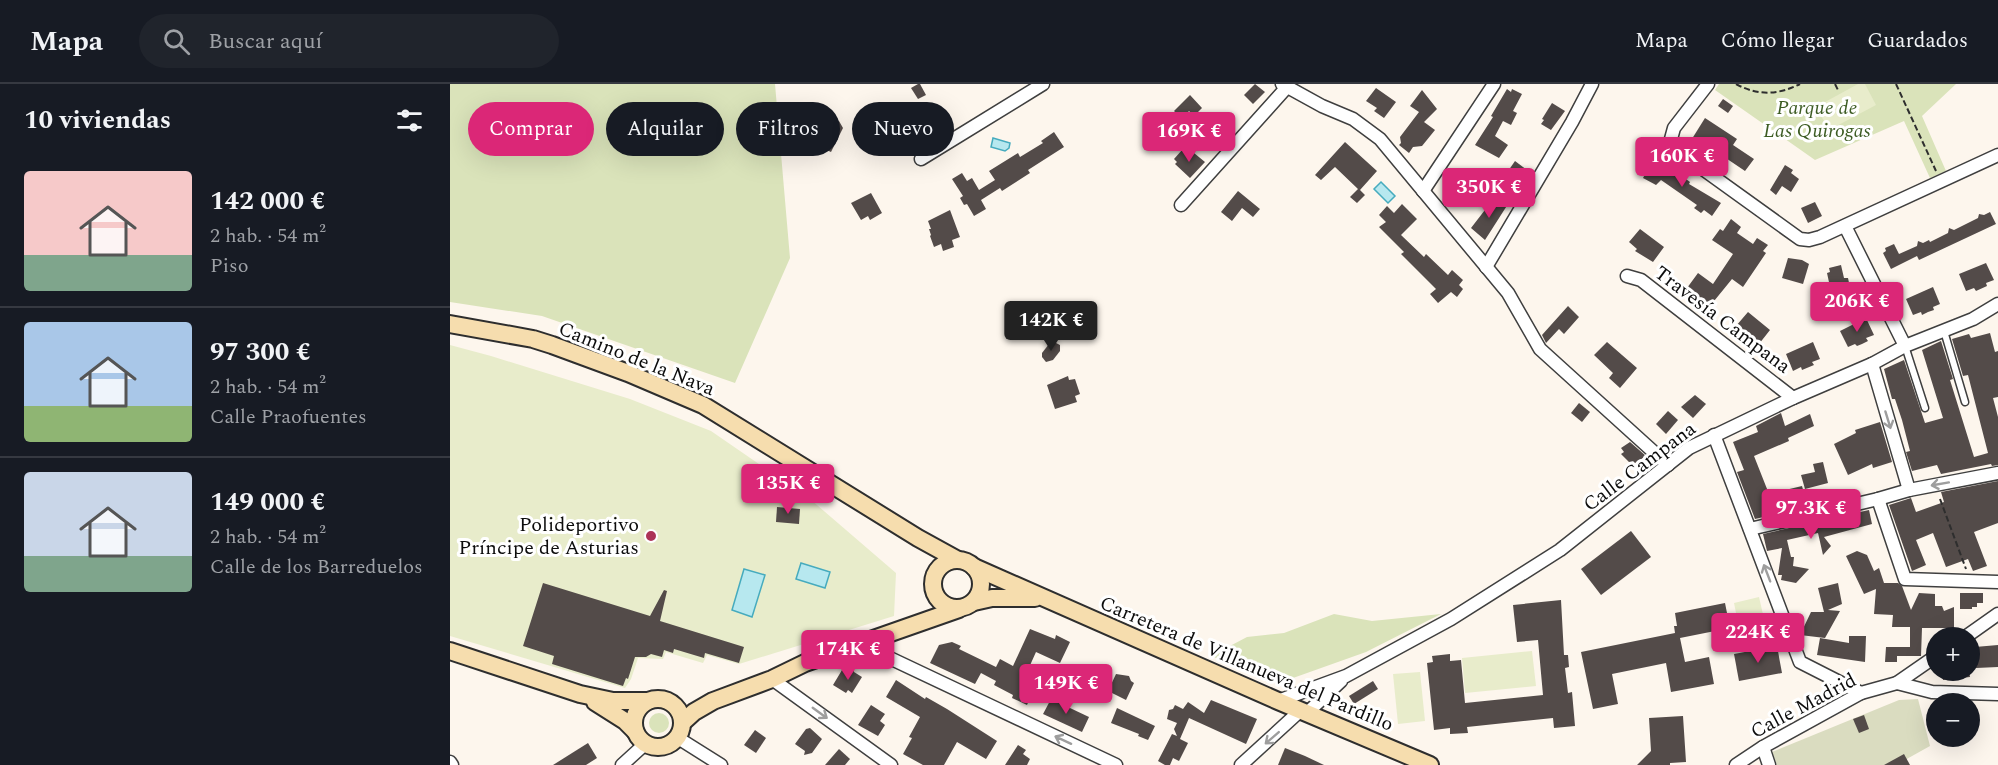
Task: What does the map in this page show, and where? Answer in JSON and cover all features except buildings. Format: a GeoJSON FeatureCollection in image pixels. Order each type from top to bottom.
{"type":"FeatureCollection","features":[{"type":"Feature","properties":{"kind":"street"},"geometry":{"type":"LineString","coordinates":[[921,159],[1043,84]]}},
{"type":"Feature","properties":{"kind":"street"},"geometry":{"type":"LineString","coordinates":[[1423,191],[1494,84]]}},
{"type":"Feature","properties":{"kind":"street"},"geometry":{"type":"LineString","coordinates":[[1486,267],[1592,84]]}},
{"type":"Feature","properties":{"kind":"street"},"geometry":{"type":"LineString","coordinates":[[1708,84],[1674,128],[1671,139],[1675,149],[1800,239],[1809,240],[1820,237],[1998,155]]}},
{"type":"Feature","properties":{"kind":"street"},"geometry":{"type":"LineString","coordinates":[[1181,205],[1285,86],[1322,106],[1353,119],[1380,139],[1508,293],[1539,349],[1668,465]]}},
{"type":"Feature","properties":{"kind":"street"},"geometry":{"type":"LineString","coordinates":[[1845,226],[1905,346]]}},
{"type":"Feature","properties":{"kind":"street","name":"Travesía Campana"},"geometry":{"type":"LineString","coordinates":[[1626,276],[1641,280],[1793,398]]}},
{"type":"Feature","properties":{"kind":"street"},"geometry":{"type":"LineString","coordinates":[[1973,319],[1998,304]]}},
{"type":"Feature","properties":{"kind":"street"},"geometry":{"type":"LineString","coordinates":[[1973,319],[1998,315]]}},
{"type":"Feature","properties":{"kind":"street","name":"Calle Campana"},"geometry":{"type":"LineString","coordinates":[[1346,676],[1451,619],[1560,550],[1689,448],[1793,398],[1872,364],[1905,346],[1973,319]]}},
{"type":"Feature","properties":{"kind":"street","name":"Camino de la Nava"},"geometry":{"type":"LineString","coordinates":[[450,324],[533,339],[552,345],[628,373],[703,405],[918,538],[958,560]]}},
{"type":"Feature","properties":{"kind":"street"},"geometry":{"type":"LineString","coordinates":[[1872,364],[1909,490]]}},
{"type":"Feature","properties":{"kind":"street"},"geometry":{"type":"LineString","coordinates":[[1714,435],[1800,662],[1861,693]]}},
{"type":"Feature","properties":{"kind":"street"},"geometry":{"type":"LineString","coordinates":[[1750,529],[1909,490],[1998,473]]}},
{"type":"Feature","properties":{"kind":"street"},"geometry":{"type":"LineString","coordinates":[[1878,499],[1905,579],[1998,582]]}},
{"type":"Feature","properties":{"kind":"street","name":"Camino de la Nava"},"geometry":{"type":"LineString","coordinates":[[918,538],[932,555],[936,573]]}},
{"type":"Feature","properties":{"kind":"street"},"geometry":{"type":"LineString","coordinates":[[958,560],[974,567],[981,580],[981,588],[966,606],[952,609],[940,602],[932,584],[936,573],[945,563],[958,560]]}},
{"type":"Feature","properties":{"kind":"street","name":"Carretera de Villanueva del Pardillo"},"geometry":{"type":"LineString","coordinates":[[974,567],[1278,701],[1430,765]]}},
{"type":"Feature","properties":{"kind":"street","name":"Carretera de Villanueva del Pardillo"},"geometry":{"type":"LineString","coordinates":[[908,626],[923,612],[933,590]]}},
{"type":"Feature","properties":{"kind":"street","name":"Carretera de Villanueva del Pardillo"},"geometry":{"type":"LineString","coordinates":[[683,722],[694,712],[713,701],[772,679],[804,663],[966,606],[992,598],[1048,599]]}},
{"type":"Feature","properties":{"kind":"street"},"geometry":{"type":"LineString","coordinates":[[1980,627],[1998,615]]}},
{"type":"Feature","properties":{"kind":"street"},"geometry":{"type":"LineString","coordinates":[[860,644],[1116,765]]}},
{"type":"Feature","properties":{"kind":"street"},"geometry":{"type":"LineString","coordinates":[[450,651],[580,694],[613,701],[658,699],[669,701],[678,707],[683,722],[682,730],[678,738],[666,747],[659,748],[640,737],[625,721],[580,694]]}},
{"type":"Feature","properties":{"kind":"street"},"geometry":{"type":"LineString","coordinates":[[1897,683],[1926,663]]}},
{"type":"Feature","properties":{"kind":"street"},"geometry":{"type":"LineString","coordinates":[[1278,701],[1346,676]]}},
{"type":"Feature","properties":{"kind":"street"},"geometry":{"type":"LineString","coordinates":[[1241,765],[1346,676]]}},
{"type":"Feature","properties":{"kind":"street"},"geometry":{"type":"LineString","coordinates":[[772,679],[891,765]]}},
{"type":"Feature","properties":{"kind":"street","name":"Calle Madrid"},"geometry":{"type":"LineString","coordinates":[[1736,765],[1763,747],[1861,693],[1897,683],[1932,692],[1998,693]]}},
{"type":"Feature","properties":{"kind":"street"},"geometry":{"type":"LineString","coordinates":[[640,737],[634,718],[637,711],[647,701]]}},
{"type":"Feature","properties":{"kind":"street","name":"Carretera de Villanueva del Pardillo"},"geometry":{"type":"LineString","coordinates":[[669,701],[713,701]]}},
{"type":"Feature","properties":{"kind":"street"},"geometry":{"type":"LineString","coordinates":[[622,765],[640,737]]}},
{"type":"Feature","properties":{"kind":"street"},"geometry":{"type":"LineString","coordinates":[[678,738],[721,765]]}},
{"type":"Feature","properties":{"kind":"street"},"geometry":{"type":"LineString","coordinates":[[1763,747],[1769,765]]}},
{"type":"Feature","properties":{"kind":"lane"},"geometry":{"type":"LineString","coordinates":[[1944,331],[1965,402]]}},
{"type":"Feature","properties":{"kind":"lane"},"geometry":{"type":"LineString","coordinates":[[1905,346],[1925,408]]}},
{"type":"Feature","properties":{"kind":"path"},"geometry":{"type":"LineString","coordinates":[[1736,84],[1758,93],[1771,94],[1800,84]]}},
{"type":"Feature","properties":{"kind":"path"},"geometry":{"type":"LineString","coordinates":[[1835,84],[1839,92]]}},
{"type":"Feature","properties":{"kind":"path"},"geometry":{"type":"LineString","coordinates":[[1896,84],[1941,181]]}},
{"type":"Feature","properties":{"kind":"path"},"geometry":{"type":"LineString","coordinates":[[1940,499],[1971,580]]}},
{"type":"Feature","properties":{"kind":"green space"},"geometry":{"type":"Polygon","coordinates":[[[450,84],[775,84],[777,102],[736,102],[736,156],[781,156],[790,258],[735,383],[542,316],[450,302],[450,84]]]}},
{"type":"Feature","properties":{"kind":"green space","name":"Parque de Las Quirogas"},"geometry":{"type":"Polygon","coordinates":[[[1719,84],[1956,84],[1922,116],[1946,171],[1930,178],[1904,121],[1815,160],[1715,90],[1719,84]]]}},
{"type":"Feature","properties":{"kind":"green space"},"geometry":{"type":"Polygon","coordinates":[[[1858,84],[1865,84],[1876,105],[1829,130],[1816,107],[1858,84]]]}},
{"type":"Feature","properties":{"kind":"green space","name":"Polideportivo Príncipe de Asturias"},"geometry":{"type":"Polygon","coordinates":[[[450,345],[630,399],[711,431],[810,499],[896,573],[894,616],[739,664],[707,655],[703,663],[666,652],[663,659],[638,658],[631,679],[625,688],[450,636],[450,345]]]}},
{"type":"Feature","properties":{"kind":"green space"},"geometry":{"type":"Polygon","coordinates":[[[1759,597],[1767,632],[1741,637],[1734,603],[1759,597]]]}},
{"type":"Feature","properties":{"kind":"green space"},"geometry":{"type":"Polygon","coordinates":[[[1334,614],[1372,621],[1441,614],[1366,652],[1279,683],[1211,656],[1247,637],[1284,633],[1334,614]]]}},
{"type":"Feature","properties":{"kind":"green space"},"geometry":{"type":"Polygon","coordinates":[[[1532,651],[1536,686],[1465,693],[1462,658],[1532,651]]]}},
{"type":"Feature","properties":{"kind":"green space"},"geometry":{"type":"Polygon","coordinates":[[[1420,672],[1425,721],[1398,724],[1393,674],[1420,672]]]}},
{"type":"Feature","properties":{"kind":"green space"},"geometry":{"type":"Polygon","coordinates":[[[1918,699],[1926,730],[1926,747],[1928,747],[1896,765],[1777,765],[1772,752],[1899,700],[1918,699]]]}},
{"type":"Feature","properties":{"kind":"green space"},"geometry":{"type":"Polygon","coordinates":[[[659,713],[666,716],[669,723],[666,730],[659,733],[652,730],[649,723],[652,716],[659,713]]]}},
{"type":"Feature","properties":{"kind":"water"},"geometry":{"type":"Polygon","coordinates":[[[993,138],[1010,143],[1009,148],[1005,151],[991,147],[993,138]]]}},
{"type":"Feature","properties":{"kind":"water"},"geometry":{"type":"Polygon","coordinates":[[[1381,182],[1395,196],[1388,203],[1374,189],[1381,182]]]}},
{"type":"Feature","properties":{"kind":"water"},"geometry":{"type":"Polygon","coordinates":[[[801,563],[830,572],[825,588],[796,579],[801,563]]]}},
{"type":"Feature","properties":{"kind":"water"},"geometry":{"type":"Polygon","coordinates":[[[744,569],[765,575],[752,617],[732,610],[744,569]]]}},
{"type":"Feature","properties":{"kind":"place","name":"Polideportivo Príncipe de Asturias"},"geometry":{"type":"Point","coordinates":[651,536]}}]}
